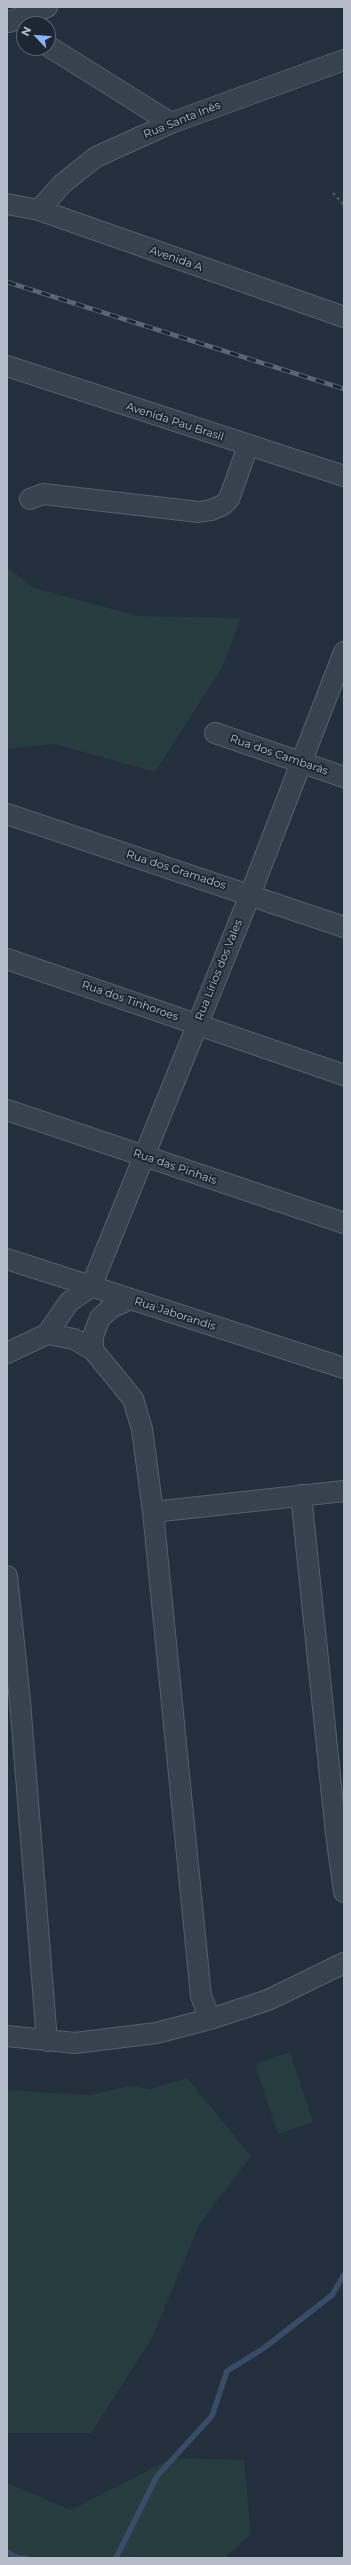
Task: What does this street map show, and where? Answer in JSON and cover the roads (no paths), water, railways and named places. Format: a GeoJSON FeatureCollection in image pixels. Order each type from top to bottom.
{"type":"FeatureCollection","features":[{"type":"Feature","properties":{"kind":"street"},"geometry":{"type":"LineString","coordinates":[[13,24],[47,7]]}},
{"type":"Feature","properties":{"kind":"street"},"geometry":{"type":"LineString","coordinates":[[56,51],[171,123]]}},
{"type":"Feature","properties":{"kind":"street","name":"Rua Santa Inês"},"geometry":{"type":"LineString","coordinates":[[39,210],[62,184],[96,157],[171,123],[344,60]]}},
{"type":"Feature","properties":{"kind":"street","name":"Avenida A"},"geometry":{"type":"LineString","coordinates":[[7,204],[39,210],[344,317]]}},
{"type":"Feature","properties":{"kind":"street","name":"Avenida Pau Brasil"},"geometry":{"type":"LineString","coordinates":[[7,366],[248,446],[344,476]]}},
{"type":"Feature","properties":{"kind":"street"},"geometry":{"type":"LineString","coordinates":[[30,499],[43,494],[199,512],[211,510],[223,505],[228,499],[248,446]]}},
{"type":"Feature","properties":{"kind":"street","name":"Rua Lírios dos Vales"},"geometry":{"type":"LineString","coordinates":[[91,1287],[250,895],[344,652]]}},
{"type":"Feature","properties":{"kind":"street","name":"Rua dos Cambarás"},"geometry":{"type":"LineString","coordinates":[[215,733],[344,777]]}},
{"type":"Feature","properties":{"kind":"street","name":"Rua dos Gramados"},"geometry":{"type":"LineString","coordinates":[[7,814],[344,927]]}},
{"type":"Feature","properties":{"kind":"street","name":"Rua dos Tinhoroes"},"geometry":{"type":"LineString","coordinates":[[7,959],[344,1075]]}},
{"type":"Feature","properties":{"kind":"street","name":"Rua das Pinhais"},"geometry":{"type":"LineString","coordinates":[[7,1110],[344,1223]]}},
{"type":"Feature","properties":{"kind":"street","name":"Rua Jaborandis"},"geometry":{"type":"LineString","coordinates":[[7,1259],[344,1368]]}},
{"type":"Feature","properties":{"kind":"street"},"geometry":{"type":"LineString","coordinates":[[7,1353],[47,1334],[69,1302],[91,1287]]}},
{"type":"Feature","properties":{"kind":"street"},"geometry":{"type":"LineString","coordinates":[[93,1350],[93,1336],[100,1318],[111,1308],[132,1299]]}},
{"type":"Feature","properties":{"kind":"street"},"geometry":{"type":"LineString","coordinates":[[47,1334],[74,1339],[93,1350],[133,1399],[142,1429],[153,1512],[201,1996],[210,2019]]}},
{"type":"Feature","properties":{"kind":"street"},"geometry":{"type":"LineString","coordinates":[[153,1512],[344,1491]]}},
{"type":"Feature","properties":{"kind":"street"},"geometry":{"type":"LineString","coordinates":[[301,1495],[336,1834],[344,1892]]}},
{"type":"Feature","properties":{"kind":"street"},"geometry":{"type":"LineString","coordinates":[[7,1576],[21,1709],[47,2041]]}},
{"type":"Feature","properties":{"kind":"street"},"geometry":{"type":"LineString","coordinates":[[7,2036],[76,2043],[156,2033],[210,2019],[268,2000],[344,1962]]}},
{"type":"Feature","properties":{"kind":"waterway"},"geometry":{"type":"LineString","coordinates":[[116,2558],[157,2476],[212,2416],[227,2371],[264,2348],[332,2295],[344,2275]]}},
{"type":"Feature","properties":{"kind":"waterway"},"geometry":{"type":"LineString","coordinates":[[7,2552],[18,2558],[26,2558]]}},
{"type":"Feature","properties":{"kind":"railway"},"geometry":{"type":"LineString","coordinates":[[7,282],[344,389]]}}]}
